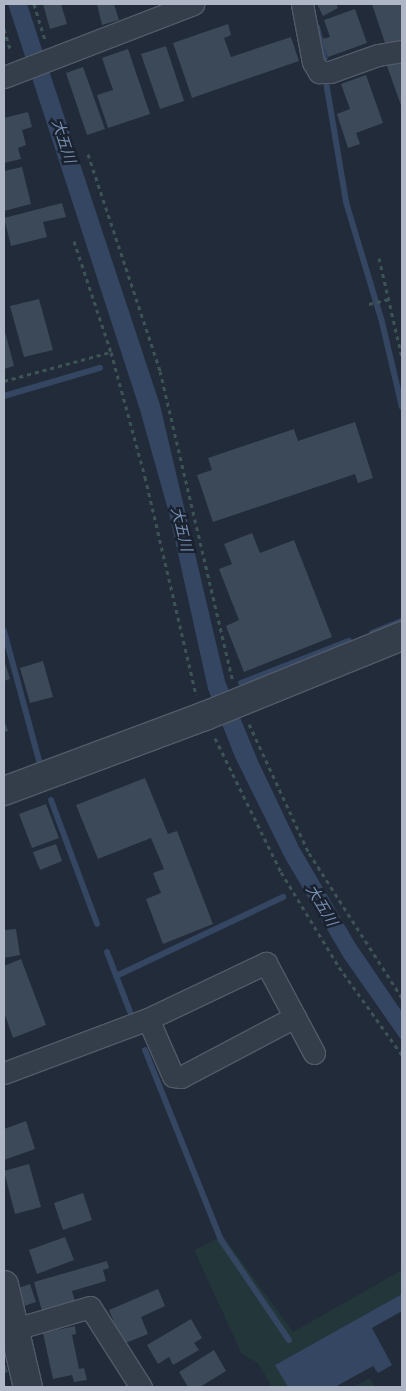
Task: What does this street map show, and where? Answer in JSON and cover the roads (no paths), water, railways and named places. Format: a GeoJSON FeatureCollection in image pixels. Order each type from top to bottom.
{"type":"FeatureCollection","features":[{"type":"Feature","properties":{"kind":"street"},"geometry":{"type":"LineString","coordinates":[[10,74],[193,4]]}},
{"type":"Feature","properties":{"kind":"street"},"geometry":{"type":"LineString","coordinates":[[302,4],[313,62],[319,72],[330,72],[378,55],[402,51]]}},
{"type":"Feature","properties":{"kind":"street"},"geometry":{"type":"LineString","coordinates":[[4,791],[239,703],[402,636]]}},
{"type":"Feature","properties":{"kind":"street"},"geometry":{"type":"LineString","coordinates":[[4,1073],[148,1019],[266,963],[314,1054]]}},
{"type":"Feature","properties":{"kind":"street"},"geometry":{"type":"LineString","coordinates":[[148,1019],[173,1076],[181,1077],[295,1017]]}},
{"type":"Feature","properties":{"kind":"street"},"geometry":{"type":"LineString","coordinates":[[4,1285],[28,1387]]}},
{"type":"Feature","properties":{"kind":"street"},"geometry":{"type":"LineString","coordinates":[[15,1329],[90,1307],[141,1387]]}},
{"type":"Feature","properties":{"kind":"water","name":"大五川"},"geometry":{"type":"Polygon","coordinates":[[[8,4],[27,4],[160,405],[225,681],[258,761],[299,847],[355,943],[402,1012],[402,1041],[344,958],[285,858],[235,757],[208,689],[170,517],[140,410],[8,4]]]}},
{"type":"Feature","properties":{"kind":"water"},"geometry":{"type":"Polygon","coordinates":[[[402,1294],[402,1311],[372,1328],[392,1365],[378,1373],[373,1366],[335,1387],[288,1387],[275,1365],[402,1294]]]}},
{"type":"Feature","properties":{"kind":"waterway"},"geometry":{"type":"LineString","coordinates":[[317,27],[325,58]]}},
{"type":"Feature","properties":{"kind":"waterway"},"geometry":{"type":"LineString","coordinates":[[326,82],[346,202],[382,322],[402,407]]}},
{"type":"Feature","properties":{"kind":"waterway"},"geometry":{"type":"LineString","coordinates":[[4,396],[100,368]]}},
{"type":"Feature","properties":{"kind":"waterway"},"geometry":{"type":"LineString","coordinates":[[372,633],[402,621]]}},
{"type":"Feature","properties":{"kind":"waterway"},"geometry":{"type":"LineString","coordinates":[[4,631],[39,761]]}},
{"type":"Feature","properties":{"kind":"waterway"},"geometry":{"type":"LineString","coordinates":[[241,683],[349,641]]}},
{"type":"Feature","properties":{"kind":"waterway"},"geometry":{"type":"LineString","coordinates":[[51,800],[97,924]]}},
{"type":"Feature","properties":{"kind":"waterway"},"geometry":{"type":"LineString","coordinates":[[116,976],[283,897]]}},
{"type":"Feature","properties":{"kind":"waterway"},"geometry":{"type":"LineString","coordinates":[[107,952],[130,1012]]}},
{"type":"Feature","properties":{"kind":"waterway"},"geometry":{"type":"LineString","coordinates":[[145,1050],[221,1240],[289,1340]]}}]}
